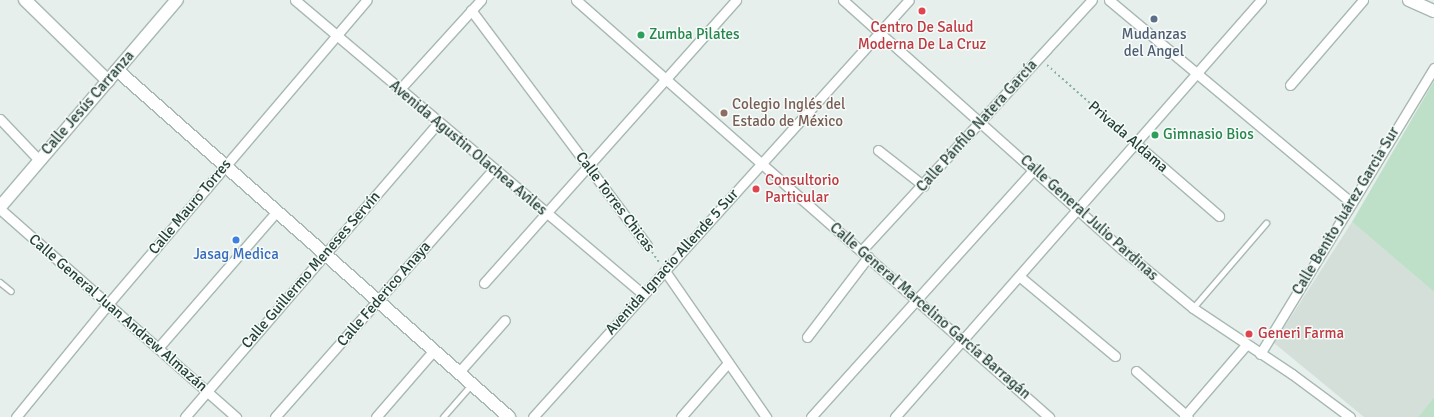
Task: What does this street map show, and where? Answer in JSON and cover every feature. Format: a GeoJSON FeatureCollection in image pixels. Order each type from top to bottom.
{"type":"FeatureCollection","features":[{"type":"Feature","properties":{"kind":"street"},"geometry":{"type":"LineString","coordinates":[[25,0],[108,81]]}},
{"type":"Feature","properties":{"kind":"street","name":"Calle Jesús Carranza"},"geometry":{"type":"LineString","coordinates":[[1,203],[40,160],[177,0]]}},
{"type":"Feature","properties":{"kind":"street","name":"Avenida Agustin Olachea Aviles"},"geometry":{"type":"LineString","coordinates":[[295,0],[493,170],[643,294]]}},
{"type":"Feature","properties":{"kind":"street","name":"Calle Mauro Torres"},"geometry":{"type":"LineString","coordinates":[[16,417],[108,304],[225,165],[367,0]]}},
{"type":"Feature","properties":{"kind":"street"},"geometry":{"type":"LineString","coordinates":[[399,90],[481,0]]}},
{"type":"Feature","properties":{"kind":"street","name":"Calle General Marcelino García Barragán"},"geometry":{"type":"LineString","coordinates":[[576,0],[1049,417]]}},
{"type":"Feature","properties":{"kind":"street"},"geometry":{"type":"LineString","coordinates":[[484,283],[546,214],[587,165],[736,0]]}},
{"type":"Feature","properties":{"kind":"street","name":"Calle General Julio Pardinas"},"geometry":{"type":"LineString","coordinates":[[843,0],[981,121],[1078,210],[1192,308],[1350,417]]}},
{"type":"Feature","properties":{"kind":"street","name":"Avenida Ignacio Allende 5 Sur"},"geometry":{"type":"LineString","coordinates":[[533,417],[908,0]]}},
{"type":"Feature","properties":{"kind":"street","name":"Calle Pánfilo Natera García"},"geometry":{"type":"LineString","coordinates":[[807,337],[864,254],[981,121],[1092,0]]}},
{"type":"Feature","properties":{"kind":"street"},"geometry":{"type":"LineString","coordinates":[[1109,0],[1351,202]]}},
{"type":"Feature","properties":{"kind":"street"},"geometry":{"type":"LineString","coordinates":[[895,417],[1261,0]]}},
{"type":"Feature","properties":{"kind":"street"},"geometry":{"type":"LineString","coordinates":[[1290,85],[1363,0]]}},
{"type":"Feature","properties":{"kind":"street"},"geometry":{"type":"LineString","coordinates":[[1409,0],[1434,11]]}},
{"type":"Feature","properties":{"kind":"street","name":"Calle Torres Chicas"},"geometry":{"type":"LineString","coordinates":[[472,10],[647,245]]}},
{"type":"Feature","properties":{"kind":"street","name":"Calle Benito Juárez Garcia Sur"},"geometry":{"type":"LineString","coordinates":[[1260,354],[1351,202],[1434,68]]}},
{"type":"Feature","properties":{"kind":"street"},"geometry":{"type":"LineString","coordinates":[[117,70],[509,417]]}},
{"type":"Feature","properties":{"kind":"street"},"geometry":{"type":"LineString","coordinates":[[0,119],[40,160]]}},
{"type":"Feature","properties":{"kind":"street","name":"Calle Guillermo Meneses Servín"},"geometry":{"type":"LineString","coordinates":[[185,417],[438,123]]}},
{"type":"Feature","properties":{"kind":"street","name":"Privada Aldama"},"geometry":{"type":"LineString","coordinates":[[1136,144],[1219,216]]}},
{"type":"Feature","properties":{"kind":"street"},"geometry":{"type":"LineString","coordinates":[[878,150],[924,186]]}},
{"type":"Feature","properties":{"kind":"street"},"geometry":{"type":"LineString","coordinates":[[811,417],[1034,169]]}},
{"type":"Feature","properties":{"kind":"street","name":"Calle Federico Anaya"},"geometry":{"type":"LineString","coordinates":[[275,417],[493,170]]}},
{"type":"Feature","properties":{"kind":"street","name":"Calle General Juan Andrew Almazán"},"geometry":{"type":"LineString","coordinates":[[1,203],[108,304],[236,417]]}},
{"type":"Feature","properties":{"kind":"street"},"geometry":{"type":"LineString","coordinates":[[158,348],[277,211]]}},
{"type":"Feature","properties":{"kind":"street"},"geometry":{"type":"LineString","coordinates":[[665,270],[766,417]]}},
{"type":"Feature","properties":{"kind":"street"},"geometry":{"type":"LineString","coordinates":[[1019,276],[1116,356]]}},
{"type":"Feature","properties":{"kind":"street"},"geometry":{"type":"LineString","coordinates":[[459,372],[505,320]]}},
{"type":"Feature","properties":{"kind":"street"},"geometry":{"type":"LineString","coordinates":[[1136,371],[1186,416],[1246,346]]}},
{"type":"Feature","properties":{"kind":"street"},"geometry":{"type":"LineString","coordinates":[[376,417],[434,350]]}},
{"type":"Feature","properties":{"kind":"street"},"geometry":{"type":"LineString","coordinates":[[681,417],[728,363]]}},
{"type":"Feature","properties":{"kind":"lane"},"geometry":{"type":"LineString","coordinates":[[1192,308],[1266,223]]}},
{"type":"Feature","properties":{"kind":"lane"},"geometry":{"type":"LineString","coordinates":[[0,282],[11,291]]}},
{"type":"Feature","properties":{"kind":"lane"},"geometry":{"type":"LineString","coordinates":[[443,417],[472,384]]}},
{"type":"Feature","properties":{"kind":"path","name":"Privada Aldama"},"geometry":{"type":"LineString","coordinates":[[1038,58],[1136,144]]}},
{"type":"Feature","properties":{"kind":"path","name":"Calle Torres Chicas"},"geometry":{"type":"LineString","coordinates":[[647,245],[665,270]]}},
{"type":"Feature","properties":{"kind":"shaded area"},"geometry":{"type":"Polygon","coordinates":[[[1352,222],[1434,292],[1434,397],[1418,417],[1364,417],[1274,343],[1352,222]]]}},
{"type":"Feature","properties":{"kind":"green space"},"geometry":{"type":"Polygon","coordinates":[[[1434,81],[1434,292],[1352,222],[1434,81]]]}},
{"type":"Feature","properties":{"kind":"green space"},"geometry":{"type":"Polygon","coordinates":[[[1434,397],[1434,417],[1418,417],[1434,397]]]}},
{"type":"Feature","properties":{"kind":"place","name":"Centro De Salud Moderna De La Cruz"},"geometry":{"type":"Point","coordinates":[922,11]}},
{"type":"Feature","properties":{"kind":"place","name":"Mudanzas del Angel"},"geometry":{"type":"Point","coordinates":[1154,19]}},
{"type":"Feature","properties":{"kind":"place","name":"Zumba Pilates"},"geometry":{"type":"Point","coordinates":[641,35]}},
{"type":"Feature","properties":{"kind":"place","name":"Colegio Inglés del Estado de México"},"geometry":{"type":"Point","coordinates":[724,113]}},
{"type":"Feature","properties":{"kind":"place","name":"Gimnasio Bios"},"geometry":{"type":"Point","coordinates":[1155,135]}},
{"type":"Feature","properties":{"kind":"place","name":"Consultorio Particular"},"geometry":{"type":"Point","coordinates":[756,189]}},
{"type":"Feature","properties":{"kind":"place","name":"Jasag Medica"},"geometry":{"type":"Point","coordinates":[236,240]}},
{"type":"Feature","properties":{"kind":"place","name":"Generi Farma"},"geometry":{"type":"Point","coordinates":[1249,334]}}]}
